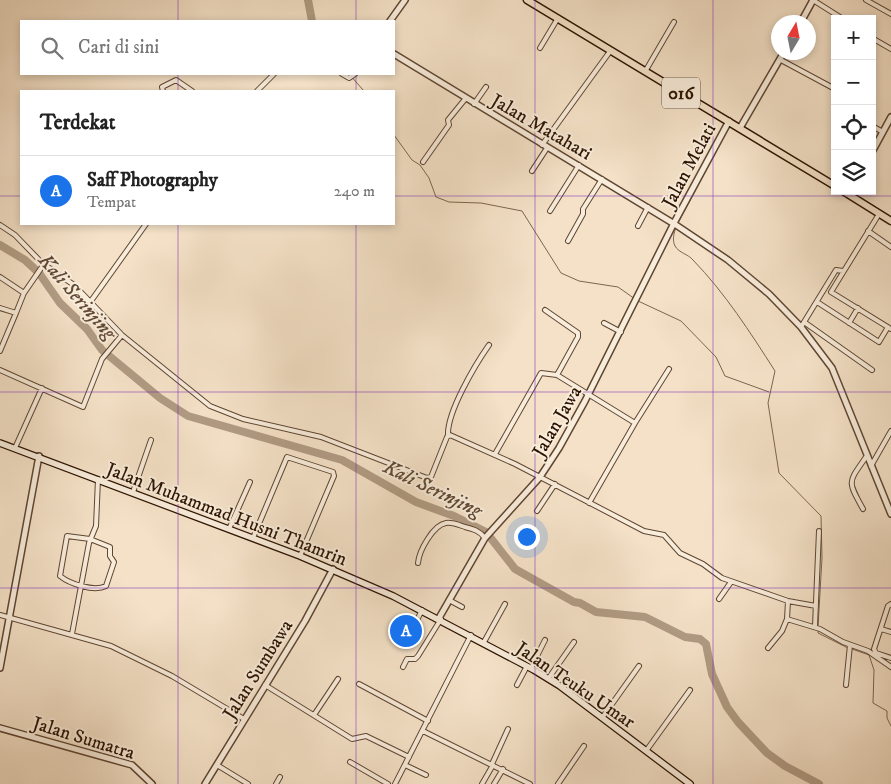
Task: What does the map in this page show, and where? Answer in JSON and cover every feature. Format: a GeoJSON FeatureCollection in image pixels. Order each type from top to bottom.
{"type":"FeatureCollection","features":[{"type":"Feature","properties":{"kind":"main road","name":"016"},"geometry":{"type":"LineString","coordinates":[[527,0],[646,70],[831,184]]}},
{"type":"Feature","properties":{"kind":"main road"},"geometry":{"type":"LineString","coordinates":[[852,195],[891,221]]}},
{"type":"Feature","properties":{"kind":"main road","name":"Jalan Muhammad Husni Thamrin"},"geometry":{"type":"LineString","coordinates":[[0,443],[333,569],[440,619]]}},
{"type":"Feature","properties":{"kind":"main road","name":"Jalan Teuku Umar"},"geometry":{"type":"LineString","coordinates":[[440,619],[548,679],[690,784]]}},
{"type":"Feature","properties":{"kind":"street"},"geometry":{"type":"LineString","coordinates":[[391,20],[405,0]]}},
{"type":"Feature","properties":{"kind":"street"},"geometry":{"type":"LineString","coordinates":[[805,15],[813,0],[837,15]]}},
{"type":"Feature","properties":{"kind":"street"},"geometry":{"type":"LineString","coordinates":[[866,0],[891,14]]}},
{"type":"Feature","properties":{"kind":"street"},"geometry":{"type":"LineString","coordinates":[[540,48],[558,18]]}},
{"type":"Feature","properties":{"kind":"street"},"geometry":{"type":"LineString","coordinates":[[646,70],[674,22]]}},
{"type":"Feature","properties":{"kind":"street"},"geometry":{"type":"LineString","coordinates":[[876,41],[891,50]]}},
{"type":"Feature","properties":{"kind":"street"},"geometry":{"type":"LineString","coordinates":[[532,171],[545,146],[611,50]]}},
{"type":"Feature","properties":{"kind":"street","name":"Jalan Matahari"},"geometry":{"type":"LineString","coordinates":[[395,55],[676,225],[749,277],[803,324],[832,368],[891,514]]}},
{"type":"Feature","properties":{"kind":"street"},"geometry":{"type":"LineString","coordinates":[[740,128],[780,60],[831,87]]}},
{"type":"Feature","properties":{"kind":"street"},"geometry":{"type":"LineString","coordinates":[[258,90],[273,75]]}},
{"type":"Feature","properties":{"kind":"street"},"geometry":{"type":"LineString","coordinates":[[163,90],[162,87],[176,80],[191,90]]}},
{"type":"Feature","properties":{"kind":"street"},"geometry":{"type":"LineString","coordinates":[[474,104],[486,87]]}},
{"type":"Feature","properties":{"kind":"street"},"geometry":{"type":"LineString","coordinates":[[422,162],[449,125],[448,120],[466,98]]}},
{"type":"Feature","properties":{"kind":"street"},"geometry":{"type":"LineString","coordinates":[[873,150],[891,117]]}},
{"type":"Feature","properties":{"kind":"street","name":"Jalan Melati"},"geometry":{"type":"LineString","coordinates":[[676,225],[729,121]]}},
{"type":"Feature","properties":{"kind":"street"},"geometry":{"type":"LineString","coordinates":[[876,128],[883,132]]}},
{"type":"Feature","properties":{"kind":"street"},"geometry":{"type":"LineString","coordinates":[[550,211],[579,165]]}},
{"type":"Feature","properties":{"kind":"street"},"geometry":{"type":"LineString","coordinates":[[568,241],[584,214],[583,209],[602,179]]}},
{"type":"Feature","properties":{"kind":"street"},"geometry":{"type":"LineString","coordinates":[[638,226],[648,207]]}},
{"type":"Feature","properties":{"kind":"street"},"geometry":{"type":"LineString","coordinates":[[816,302],[879,342],[890,328],[831,292],[879,214]]}},
{"type":"Feature","properties":{"kind":"street"},"geometry":{"type":"LineString","coordinates":[[0,225],[15,235],[44,264],[70,281],[92,301],[121,336],[204,402],[230,415],[321,438],[427,478],[431,477],[448,435],[450,421],[472,370],[489,346]]}},
{"type":"Feature","properties":{"kind":"street"},"geometry":{"type":"LineString","coordinates":[[92,301],[145,225]]}},
{"type":"Feature","properties":{"kind":"street","name":"Jalan Jawa"},"geometry":{"type":"LineString","coordinates":[[440,619],[486,537],[540,476],[588,395],[676,225]]}},
{"type":"Feature","properties":{"kind":"street"},"geometry":{"type":"LineString","coordinates":[[868,231],[891,246]]}},
{"type":"Feature","properties":{"kind":"street"},"geometry":{"type":"LineString","coordinates":[[0,351],[24,293],[44,264]]}},
{"type":"Feature","properties":{"kind":"street"},"geometry":{"type":"LineString","coordinates":[[843,271],[836,270],[803,324],[872,370]]}},
{"type":"Feature","properties":{"kind":"street"},"geometry":{"type":"LineString","coordinates":[[0,278],[24,293]]}},
{"type":"Feature","properties":{"kind":"street"},"geometry":{"type":"LineString","coordinates":[[0,308],[16,312]]}},
{"type":"Feature","properties":{"kind":"street"},"geometry":{"type":"LineString","coordinates":[[849,323],[858,308]]}},
{"type":"Feature","properties":{"kind":"street"},"geometry":{"type":"LineString","coordinates":[[545,310],[578,332],[578,337],[557,375]]}},
{"type":"Feature","properties":{"kind":"street"},"geometry":{"type":"LineString","coordinates":[[604,323],[621,332]]}},
{"type":"Feature","properties":{"kind":"street"},"geometry":{"type":"LineString","coordinates":[[0,370],[83,407],[102,359],[121,336]]}},
{"type":"Feature","properties":{"kind":"street"},"geometry":{"type":"LineString","coordinates":[[589,503],[635,423],[669,370]]}},
{"type":"Feature","properties":{"kind":"street"},"geometry":{"type":"LineString","coordinates":[[495,454],[540,375],[547,372],[557,375],[635,423]]}},
{"type":"Feature","properties":{"kind":"street"},"geometry":{"type":"LineString","coordinates":[[15,448],[42,388]]}},
{"type":"Feature","properties":{"kind":"street"},"geometry":{"type":"LineString","coordinates":[[871,466],[891,431]]}},
{"type":"Feature","properties":{"kind":"street"},"geometry":{"type":"LineString","coordinates":[[448,435],[495,454],[540,476],[647,533],[664,535],[680,554],[703,564],[730,582],[788,601],[816,606]]}},
{"type":"Feature","properties":{"kind":"street"},"geometry":{"type":"LineString","coordinates":[[132,492],[151,440]]}},
{"type":"Feature","properties":{"kind":"street"},"geometry":{"type":"LineString","coordinates":[[0,668],[38,456]]}},
{"type":"Feature","properties":{"kind":"street"},"geometry":{"type":"LineString","coordinates":[[863,509],[852,489],[851,481],[866,456]]}},
{"type":"Feature","properties":{"kind":"street"},"geometry":{"type":"LineString","coordinates":[[253,538],[287,457],[333,472],[334,476],[325,495],[325,503],[300,556]]}},
{"type":"Feature","properties":{"kind":"street"},"geometry":{"type":"LineString","coordinates":[[72,634],[90,540],[96,526],[98,479]]}},
{"type":"Feature","properties":{"kind":"street"},"geometry":{"type":"LineString","coordinates":[[229,529],[250,482]]}},
{"type":"Feature","properties":{"kind":"street"},"geometry":{"type":"LineString","coordinates":[[538,511],[555,484]]}},
{"type":"Feature","properties":{"kind":"street"},"geometry":{"type":"LineString","coordinates":[[418,563],[425,543],[441,524],[449,523],[465,527],[480,532],[486,537]]}},
{"type":"Feature","properties":{"kind":"street"},"geometry":{"type":"LineString","coordinates":[[817,627],[819,531]]}},
{"type":"Feature","properties":{"kind":"street"},"geometry":{"type":"LineString","coordinates":[[67,537],[90,540],[110,547],[110,556],[114,562],[106,586],[101,588],[67,581],[59,575],[67,537]]}},
{"type":"Feature","properties":{"kind":"street","name":"Jalan Sumbawa"},"geometry":{"type":"LineString","coordinates":[[206,784],[305,621],[333,569]]}},
{"type":"Feature","properties":{"kind":"street"},"geometry":{"type":"LineString","coordinates":[[719,599],[730,582]]}},
{"type":"Feature","properties":{"kind":"street"},"geometry":{"type":"LineString","coordinates":[[450,600],[462,607]]}},
{"type":"Feature","properties":{"kind":"street"},"geometry":{"type":"LineString","coordinates":[[768,648],[782,631],[787,619],[788,601]]}},
{"type":"Feature","properties":{"kind":"street"},"geometry":{"type":"LineString","coordinates":[[484,642],[505,604]]}},
{"type":"Feature","properties":{"kind":"street"},"geometry":{"type":"LineString","coordinates":[[891,604],[888,606],[874,652],[891,658]]}},
{"type":"Feature","properties":{"kind":"street"},"geometry":{"type":"LineString","coordinates":[[410,624],[414,626],[422,610]]}},
{"type":"Feature","properties":{"kind":"street"},"geometry":{"type":"LineString","coordinates":[[0,615],[96,640],[130,654],[172,676],[244,719]]}},
{"type":"Feature","properties":{"kind":"street"},"geometry":{"type":"LineString","coordinates":[[403,667],[407,659],[415,659],[418,656],[440,619]]}},
{"type":"Feature","properties":{"kind":"street"},"geometry":{"type":"LineString","coordinates":[[787,619],[817,627],[849,648],[868,651],[891,667]]}},
{"type":"Feature","properties":{"kind":"street"},"geometry":{"type":"LineString","coordinates":[[881,629],[891,632]]}},
{"type":"Feature","properties":{"kind":"street"},"geometry":{"type":"LineString","coordinates":[[395,784],[471,635]]}},
{"type":"Feature","properties":{"kind":"street"},"geometry":{"type":"LineString","coordinates":[[516,685],[545,640]]}},
{"type":"Feature","properties":{"kind":"street"},"geometry":{"type":"LineString","coordinates":[[548,679],[574,642]]}},
{"type":"Feature","properties":{"kind":"street"},"geometry":{"type":"LineString","coordinates":[[846,685],[849,648]]}},
{"type":"Feature","properties":{"kind":"street"},"geometry":{"type":"LineString","coordinates":[[602,718],[639,666]]}},
{"type":"Feature","properties":{"kind":"street"},"geometry":{"type":"LineString","coordinates":[[314,715],[338,679]]}},
{"type":"Feature","properties":{"kind":"street"},"geometry":{"type":"LineString","coordinates":[[359,684],[428,721]]}},
{"type":"Feature","properties":{"kind":"street"},"geometry":{"type":"LineString","coordinates":[[266,685],[353,740],[366,736],[409,757]]}},
{"type":"Feature","properties":{"kind":"street"},"geometry":{"type":"LineString","coordinates":[[646,751],[690,690]]}},
{"type":"Feature","properties":{"kind":"street","name":"Jalan Sumatra"},"geometry":{"type":"LineString","coordinates":[[0,728],[132,765],[139,769],[146,781],[152,784]]}},
{"type":"Feature","properties":{"kind":"street"},"geometry":{"type":"LineString","coordinates":[[482,784],[508,729]]}},
{"type":"Feature","properties":{"kind":"street"},"geometry":{"type":"LineString","coordinates":[[423,731],[503,769],[522,782],[530,784]]}},
{"type":"Feature","properties":{"kind":"street"},"geometry":{"type":"LineString","coordinates":[[558,784],[584,746]]}},
{"type":"Feature","properties":{"kind":"street"},"geometry":{"type":"LineString","coordinates":[[350,762],[388,784]]}},
{"type":"Feature","properties":{"kind":"street"},"geometry":{"type":"LineString","coordinates":[[217,764],[241,782],[248,784]]}},
{"type":"Feature","properties":{"kind":"street"},"geometry":{"type":"LineString","coordinates":[[405,765],[426,774]]}},
{"type":"Feature","properties":{"kind":"street"},"geometry":{"type":"LineString","coordinates":[[494,784],[503,769]]}},
{"type":"Feature","properties":{"kind":"street"},"geometry":{"type":"LineString","coordinates":[[276,784],[280,777]]}},
{"type":"Feature","properties":{"kind":"waterway"},"geometry":{"type":"LineString","coordinates":[[308,0],[312,20]]}},
{"type":"Feature","properties":{"kind":"waterway"},"geometry":{"type":"LineString","coordinates":[[350,75],[363,90]]}},
{"type":"Feature","properties":{"kind":"waterway"},"geometry":{"type":"LineString","coordinates":[[678,223],[729,127]]}},
{"type":"Feature","properties":{"kind":"waterway"},"geometry":{"type":"LineString","coordinates":[[395,136],[412,160],[420,165],[429,178],[436,197],[449,202],[481,203],[522,211],[561,273],[579,281],[618,287],[635,299]]}},
{"type":"Feature","properties":{"kind":"waterway"},"geometry":{"type":"LineString","coordinates":[[676,227],[673,239],[675,246],[691,258],[716,286],[747,327],[775,371],[768,403],[779,473],[821,516],[822,558],[818,627]]}},
{"type":"Feature","properties":{"kind":"waterway","name":"Kali Serinjing"},"geometry":{"type":"LineString","coordinates":[[0,245],[25,260],[39,273],[60,303],[87,329],[102,350],[160,398],[188,416],[342,460],[416,502],[454,516],[486,532],[515,569],[574,602],[580,603],[596,612],[645,617],[685,637],[700,639],[706,644],[712,674],[727,707],[738,722],[767,753],[785,766],[819,784]]}},
{"type":"Feature","properties":{"kind":"waterway"},"geometry":{"type":"LineString","coordinates":[[638,301],[681,321],[716,357],[725,376],[769,392]]}},
{"type":"Feature","properties":{"kind":"waterway"},"geometry":{"type":"LineString","coordinates":[[818,631],[818,633],[848,648]]}},
{"type":"Feature","properties":{"kind":"waterway"},"geometry":{"type":"LineString","coordinates":[[852,649],[869,655],[874,670],[873,703],[887,711],[887,718],[891,726]]}},
{"type":"Feature","properties":{"kind":"place","name":"Saff Photography"},"geometry":{"type":"Point","coordinates":[406,631]}}]}
